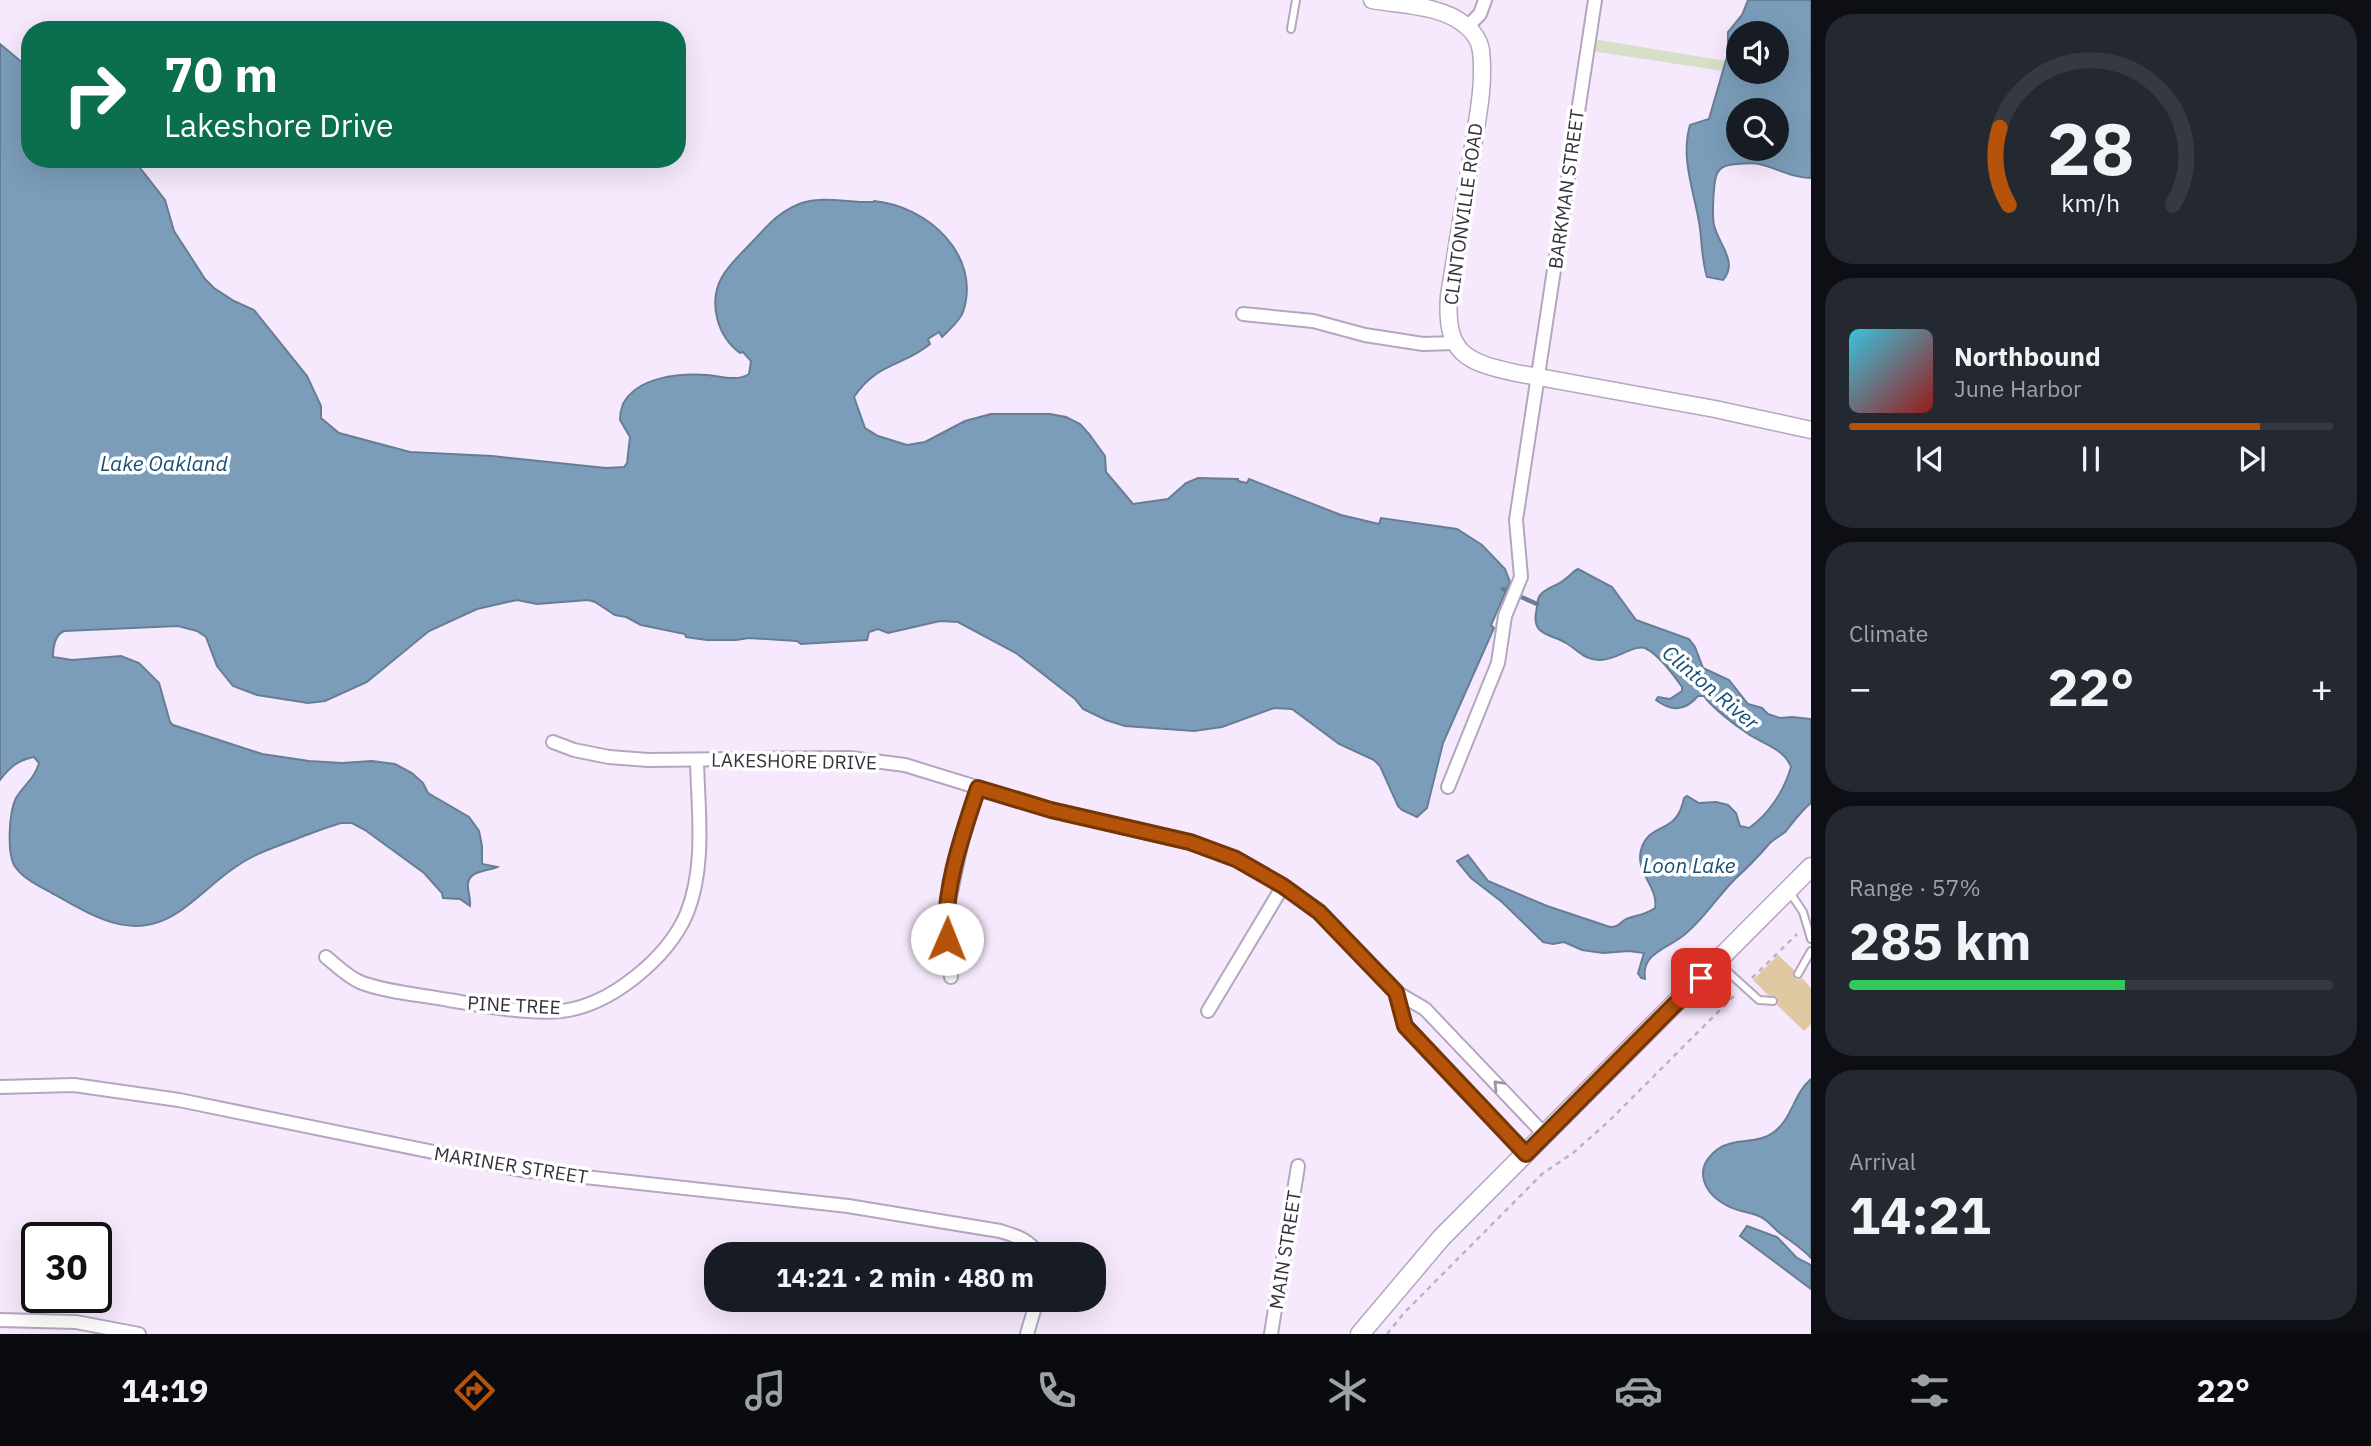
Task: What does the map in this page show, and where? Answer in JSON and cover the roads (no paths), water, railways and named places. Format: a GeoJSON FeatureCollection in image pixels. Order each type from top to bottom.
{"type":"FeatureCollection","features":[{"type":"Feature","properties":{"kind":"main road"},"geometry":{"type":"LineString","coordinates":[[1360,1334],[1442,1237],[1811,867]]}},
{"type":"Feature","properties":{"kind":"street"},"geometry":{"type":"LineString","coordinates":[[1372,0],[1433,10],[1453,17],[1467,27],[1480,13],[1485,0]]}},
{"type":"Feature","properties":{"kind":"street","name":"BARKMAN STREET"},"geometry":{"type":"LineString","coordinates":[[1448,787],[1498,663],[1505,616],[1521,577],[1516,520],[1595,0]]}},
{"type":"Feature","properties":{"kind":"street","name":"CLINTONVILLE ROAD"},"geometry":{"type":"LineString","coordinates":[[1455,344],[1449,332],[1449,296],[1482,71],[1481,48],[1467,27]]}},
{"type":"Feature","properties":{"kind":"street"},"geometry":{"type":"LineString","coordinates":[[1243,314],[1313,321],[1365,335],[1423,344],[1455,344],[1466,355],[1488,367],[1715,409],[1811,430]]}},
{"type":"Feature","properties":{"kind":"street","name":"LAKESHORE DRIVE"},"geometry":{"type":"LineString","coordinates":[[553,742],[574,750],[609,757],[697,760],[850,758],[905,765],[1051,810],[1190,842],[1236,859],[1283,886],[1319,912],[1396,992],[1425,1009],[1545,1135]]}},
{"type":"Feature","properties":{"kind":"street","name":"PINE TREE"},"geometry":{"type":"LineString","coordinates":[[326,957],[360,982],[477,1005],[562,1011],[593,1002],[636,978],[658,957],[686,914],[695,886],[698,861],[697,760]]}},
{"type":"Feature","properties":{"kind":"street"},"geometry":{"type":"LineString","coordinates":[[951,977],[945,920],[964,831],[978,788]]}},
{"type":"Feature","properties":{"kind":"street"},"geometry":{"type":"LineString","coordinates":[[1208,1011],[1283,886]]}},
{"type":"Feature","properties":{"kind":"street","name":"LAKESHORE DRIVE"},"geometry":{"type":"LineString","coordinates":[[1396,992],[1405,1026],[1526,1154]]}},
{"type":"Feature","properties":{"kind":"street","name":"MARINER STREET"},"geometry":{"type":"LineString","coordinates":[[0,1087],[74,1085],[179,1100],[522,1170],[848,1206],[1000,1231],[1028,1242]]}},
{"type":"Feature","properties":{"kind":"street","name":"MAIN STREET"},"geometry":{"type":"LineString","coordinates":[[1271,1334],[1298,1166]]}},
{"type":"Feature","properties":{"kind":"street"},"geometry":{"type":"LineString","coordinates":[[1027,1334],[1033,1312]]}},
{"type":"Feature","properties":{"kind":"street"},"geometry":{"type":"LineString","coordinates":[[0,1320],[76,1322],[139,1334]]}},
{"type":"Feature","properties":{"kind":"lane"},"geometry":{"type":"LineString","coordinates":[[1291,29],[1296,0]]}},
{"type":"Feature","properties":{"kind":"lane"},"geometry":{"type":"LineString","coordinates":[[1788,890],[1803,912],[1811,939]]}},
{"type":"Feature","properties":{"kind":"lane"},"geometry":{"type":"LineString","coordinates":[[1798,975],[1811,951]]}},
{"type":"Feature","properties":{"kind":"lane"},"geometry":{"type":"LineString","coordinates":[[1717,962],[1759,1000],[1773,1001]]}},
{"type":"Feature","properties":{"kind":"water"},"geometry":{"type":"Polygon","coordinates":[[[1748,0],[1811,0],[1811,178],[1754,163],[1729,165],[1720,170],[1715,182],[1713,214],[1716,232],[1729,266],[1723,280],[1707,277],[1705,271],[1700,228],[1687,164],[1690,125],[1709,119],[1726,60],[1726,84],[1789,84],[1789,21],[1737,21],[1748,0]]]}},
{"type":"Feature","properties":{"kind":"water","name":"Lake Oakland"},"geometry":{"type":"Polygon","coordinates":[[[0,44],[21,62],[21,168],[140,168],[165,200],[174,231],[205,279],[234,301],[254,310],[307,376],[321,406],[321,418],[339,433],[410,452],[492,456],[606,468],[624,467],[627,463],[630,437],[620,420],[621,412],[629,395],[638,388],[648,382],[672,376],[707,375],[734,378],[749,374],[751,361],[743,352],[740,353],[732,346],[721,328],[715,308],[722,277],[737,258],[774,219],[799,204],[817,200],[874,201],[913,212],[946,237],[965,271],[967,291],[962,315],[942,337],[939,332],[928,339],[930,344],[920,351],[872,377],[854,397],[865,428],[878,436],[907,445],[925,442],[965,421],[991,414],[1050,414],[1066,417],[1080,424],[1089,434],[1105,456],[1106,472],[1133,504],[1168,499],[1186,483],[1198,478],[1238,479],[1247,483],[1249,479],[1341,515],[1379,524],[1381,518],[1457,529],[1482,545],[1505,569],[1510,582],[1491,625],[1494,628],[1443,743],[1427,808],[1417,817],[1398,806],[1380,766],[1374,760],[1339,744],[1292,709],[1274,708],[1222,727],[1194,731],[1125,726],[1083,709],[1075,699],[1016,653],[958,622],[940,621],[888,633],[878,629],[869,632],[867,640],[801,644],[797,641],[749,638],[707,640],[641,625],[588,600],[537,604],[517,600],[477,609],[429,631],[367,682],[325,701],[308,703],[257,695],[233,686],[217,666],[206,637],[197,631],[178,626],[64,631],[54,646],[53,657],[72,660],[121,656],[139,663],[159,683],[173,725],[262,754],[309,761],[372,761],[395,764],[412,773],[423,783],[428,793],[469,817],[479,831],[482,864],[497,867],[476,873],[469,879],[470,906],[460,899],[443,898],[442,893],[424,873],[365,830],[352,823],[341,823],[242,862],[194,901],[164,920],[148,925],[117,924],[72,905],[28,879],[18,870],[10,851],[12,812],[16,798],[35,773],[39,763],[34,757],[23,760],[0,780],[0,44]]]}},
{"type":"Feature","properties":{"kind":"water","name":"Loon Lake"},"geometry":{"type":"Polygon","coordinates":[[[1578,569],[1612,587],[1636,620],[1689,639],[1703,668],[1729,680],[1748,704],[1780,718],[1811,719],[1811,803],[1786,831],[1771,842],[1735,879],[1691,929],[1651,957],[1645,970],[1645,979],[1638,973],[1644,953],[1603,953],[1582,950],[1564,942],[1543,942],[1502,902],[1471,878],[1457,861],[1468,855],[1488,881],[1547,906],[1610,927],[1615,926],[1655,908],[1654,894],[1641,866],[1641,850],[1650,835],[1675,818],[1684,798],[1687,796],[1699,803],[1716,802],[1728,805],[1736,813],[1740,826],[1749,828],[1775,801],[1791,767],[1783,755],[1736,725],[1704,696],[1698,696],[1688,705],[1678,708],[1667,707],[1656,700],[1658,697],[1670,699],[1682,691],[1682,687],[1660,660],[1645,648],[1635,648],[1605,660],[1594,660],[1540,630],[1536,621],[1539,597],[1578,569]]]}},
{"type":"Feature","properties":{"kind":"water"},"geometry":{"type":"Polygon","coordinates":[[[1811,1079],[1811,1258],[1764,1219],[1734,1209],[1713,1196],[1704,1181],[1703,1173],[1710,1157],[1718,1149],[1732,1143],[1768,1136],[1780,1127],[1811,1079]]]}},
{"type":"Feature","properties":{"kind":"water"},"geometry":{"type":"Polygon","coordinates":[[[1747,1226],[1777,1237],[1797,1258],[1811,1265],[1811,1289],[1740,1236],[1747,1226]]]}},
{"type":"Feature","properties":{"kind":"waterway","name":"Clinton River"},"geometry":{"type":"LineString","coordinates":[[1503,589],[1537,604]]}}]}
